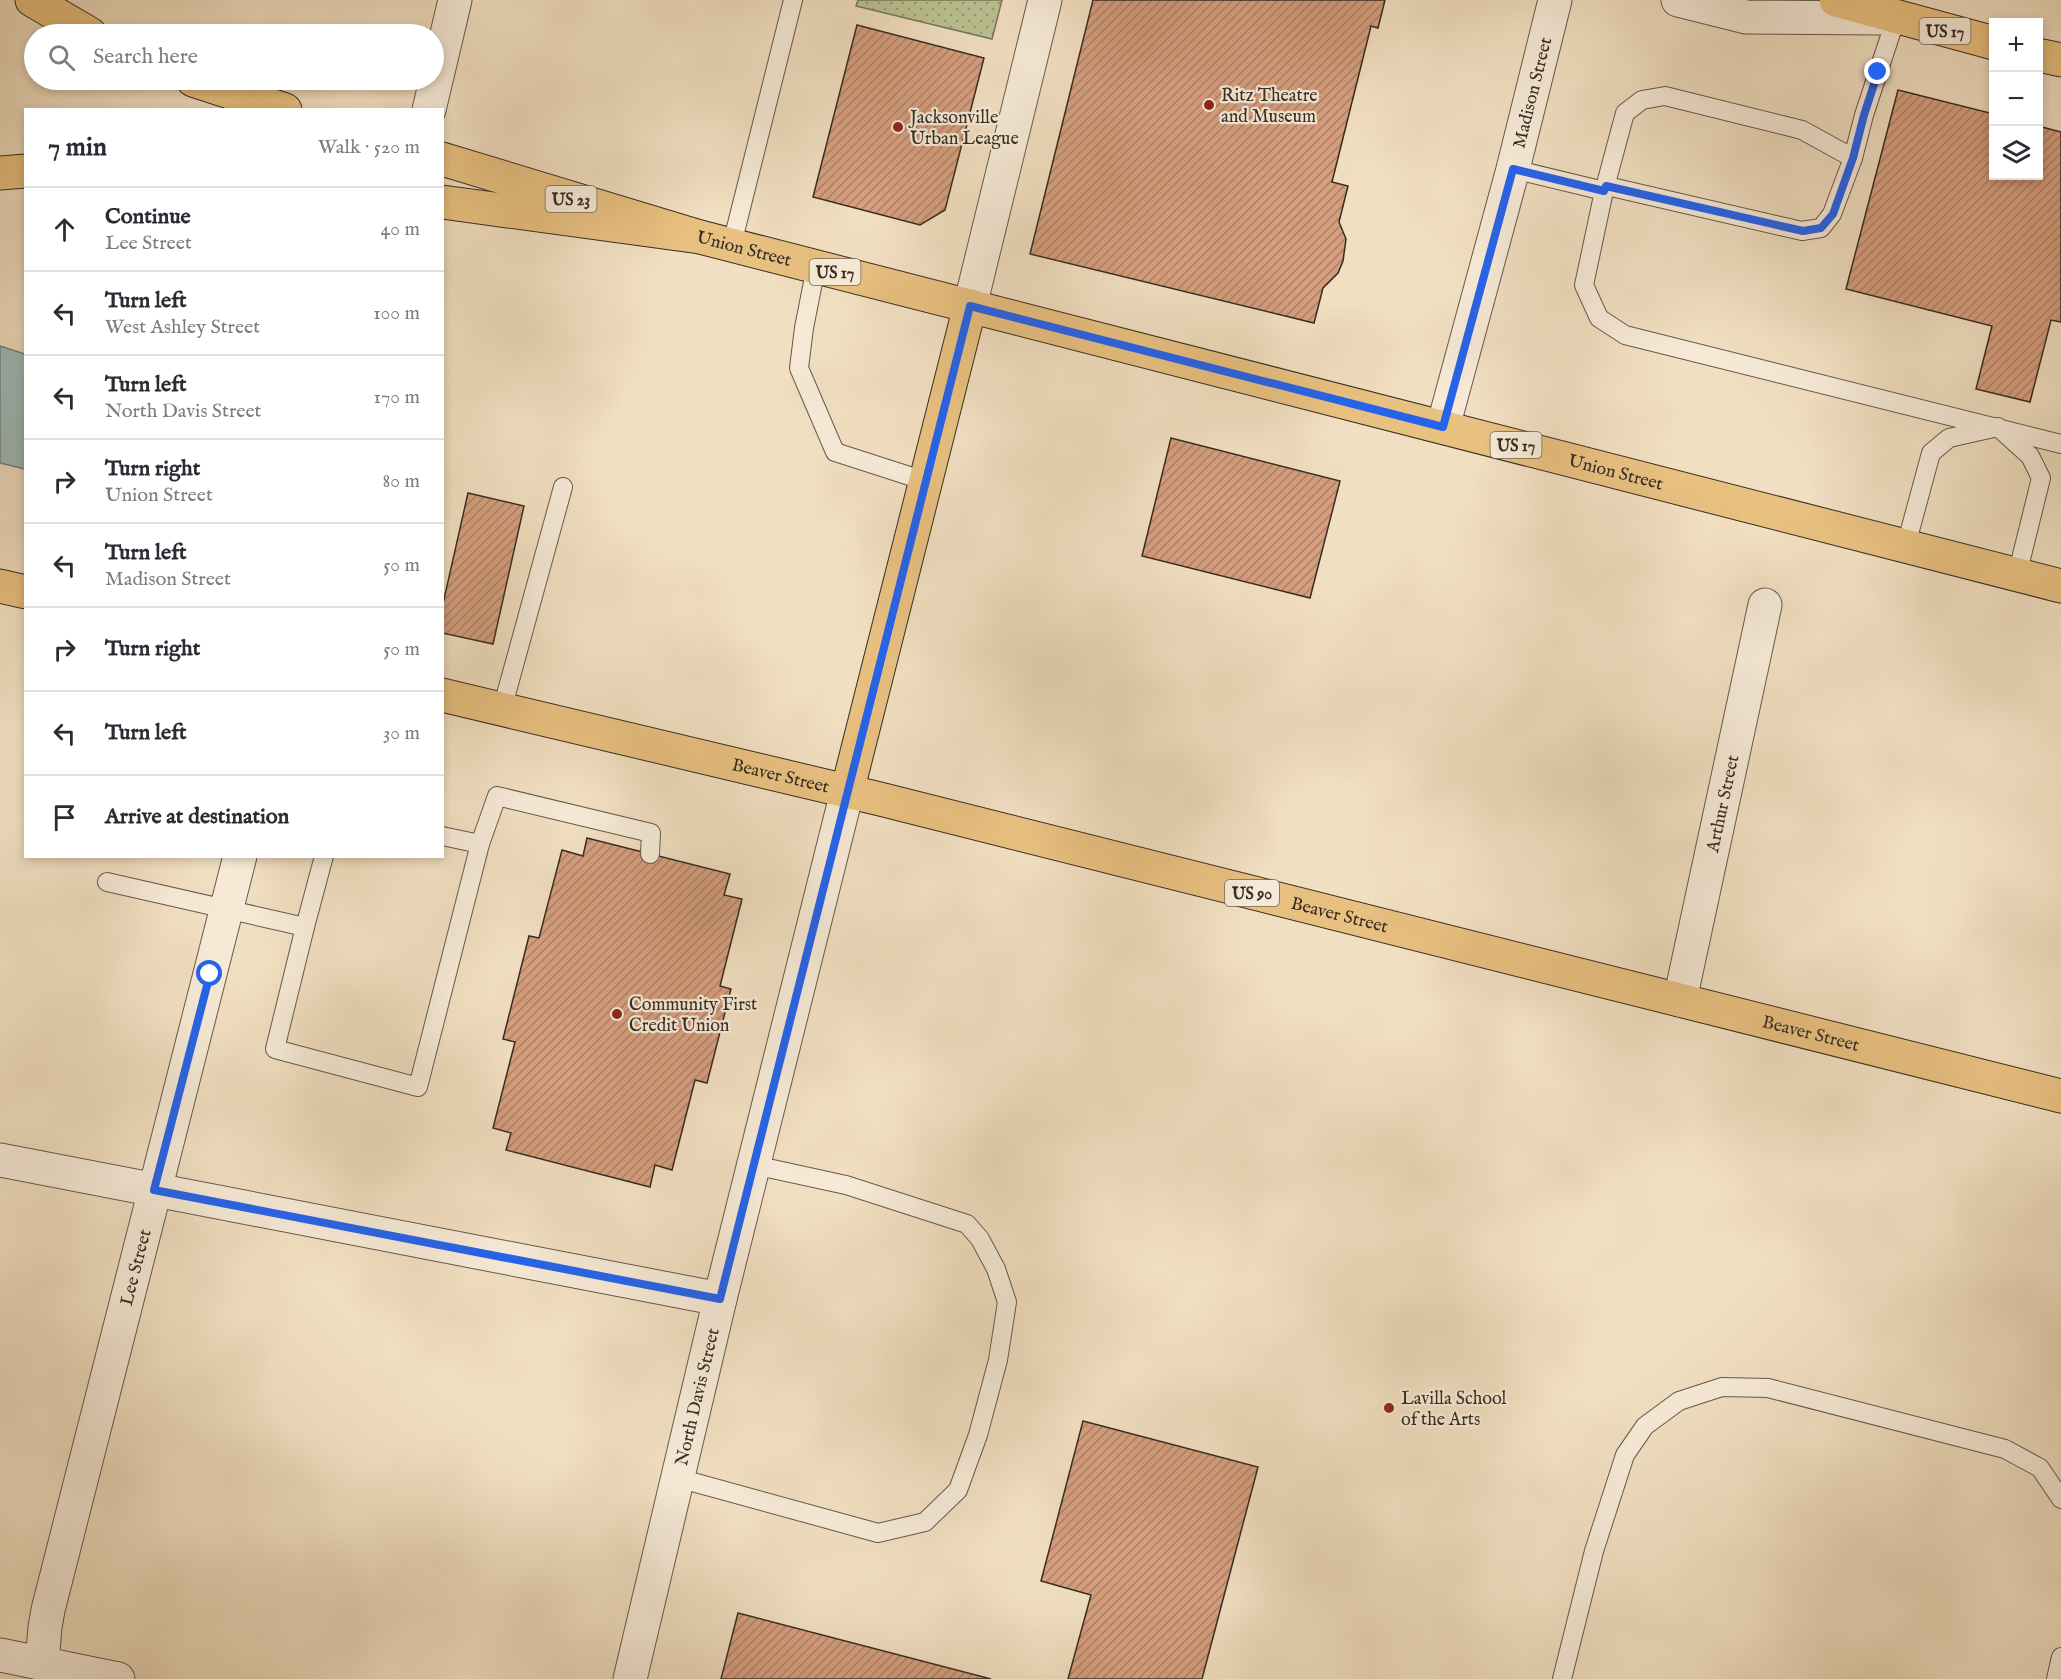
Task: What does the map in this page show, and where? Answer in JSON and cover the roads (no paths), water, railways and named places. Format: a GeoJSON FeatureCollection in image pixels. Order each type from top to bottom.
{"type":"FeatureCollection","features":[{"type":"Feature","properties":{"kind":"main road"},"geometry":{"type":"LineString","coordinates":[[32,0],[73,24]]}},
{"type":"Feature","properties":{"kind":"main road","name":"US 17"},"geometry":{"type":"LineString","coordinates":[[1836,0],[1989,42]]}},
{"type":"Feature","properties":{"kind":"main road"},"geometry":{"type":"LineString","coordinates":[[2043,56],[2061,60]]}},
{"type":"Feature","properties":{"kind":"main road"},"geometry":{"type":"LineString","coordinates":[[224,90],[279,108]]}},
{"type":"Feature","properties":{"kind":"main road","name":"Union Street"},"geometry":{"type":"LineString","coordinates":[[444,160],[700,237],[2061,586]]}},
{"type":"Feature","properties":{"kind":"main road"},"geometry":{"type":"LineString","coordinates":[[0,173],[24,171]]}},
{"type":"Feature","properties":{"kind":"main road","name":"US 17"},"geometry":{"type":"LineString","coordinates":[[444,202],[700,237]]}},
{"type":"Feature","properties":{"kind":"main road","name":"North Davis Street"},"geometry":{"type":"LineString","coordinates":[[847,792],[970,306]]}},
{"type":"Feature","properties":{"kind":"main road"},"geometry":{"type":"LineString","coordinates":[[0,586],[24,592]]}},
{"type":"Feature","properties":{"kind":"main road","name":"Beaver Street"},"geometry":{"type":"LineString","coordinates":[[444,694],[847,792],[2061,1096]]}},
{"type":"Feature","properties":{"kind":"street"},"geometry":{"type":"LineString","coordinates":[[444,47],[455,0]]}},
{"type":"Feature","properties":{"kind":"street","name":"North Davis Street"},"geometry":{"type":"LineString","coordinates":[[970,306],[1045,0]]}},
{"type":"Feature","properties":{"kind":"street","name":"Madison Street"},"geometry":{"type":"LineString","coordinates":[[1443,427],[1513,169],[1555,0]]}},
{"type":"Feature","properties":{"kind":"street"},"geometry":{"type":"LineString","coordinates":[[1678,0],[1746,17],[1896,18]]}},
{"type":"Feature","properties":{"kind":"street"},"geometry":{"type":"LineString","coordinates":[[429,108],[434,90]]}},
{"type":"Feature","properties":{"kind":"street","name":"Arthur Street"},"geometry":{"type":"LineString","coordinates":[[1680,1000],[1765,606]]}},
{"type":"Feature","properties":{"kind":"street","name":"North Davis Street"},"geometry":{"type":"LineString","coordinates":[[630,1679],[720,1299],[847,792]]}},
{"type":"Feature","properties":{"kind":"street","name":"Lee Street"},"geometry":{"type":"LineString","coordinates":[[43,1671],[48,1610],[240,858]]}},
{"type":"Feature","properties":{"kind":"street"},"geometry":{"type":"LineString","coordinates":[[0,1160],[720,1299]]}},
{"type":"Feature","properties":{"kind":"street"},"geometry":{"type":"LineString","coordinates":[[0,1655],[43,1671],[118,1679]]}},
{"type":"Feature","properties":{"kind":"lane"},"geometry":{"type":"LineString","coordinates":[[732,244],[793,0]]}},
{"type":"Feature","properties":{"kind":"lane"},"geometry":{"type":"LineString","coordinates":[[1513,169],[1803,231],[1821,228],[1833,214],[1853,158],[1864,115],[1896,18]]}},
{"type":"Feature","properties":{"kind":"lane"},"geometry":{"type":"LineString","coordinates":[[1853,158],[1802,130],[1665,96],[1642,100],[1625,113],[1605,188],[1584,285],[1599,318],[1625,335],[2061,444]]}},
{"type":"Feature","properties":{"kind":"lane"},"geometry":{"type":"LineString","coordinates":[[816,267],[799,368],[835,452],[925,482]]}},
{"type":"Feature","properties":{"kind":"lane"},"geometry":{"type":"LineString","coordinates":[[1906,545],[1931,453],[1949,438],[1998,427]]}},
{"type":"Feature","properties":{"kind":"lane"},"geometry":{"type":"LineString","coordinates":[[1998,427],[2030,456],[2042,478],[2017,575]]}},
{"type":"Feature","properties":{"kind":"lane"},"geometry":{"type":"LineString","coordinates":[[502,709],[563,487]]}},
{"type":"Feature","properties":{"kind":"lane"},"geometry":{"type":"LineString","coordinates":[[323,858],[275,1049],[418,1087],[480,844],[497,796],[651,833],[650,854]]}},
{"type":"Feature","properties":{"kind":"lane"},"geometry":{"type":"LineString","coordinates":[[444,836],[480,844]]}},
{"type":"Feature","properties":{"kind":"lane"},"geometry":{"type":"LineString","coordinates":[[107,882],[305,927]]}},
{"type":"Feature","properties":{"kind":"lane"},"geometry":{"type":"LineString","coordinates":[[678,1478],[878,1533],[925,1522],[958,1490],[978,1435],[998,1359],[1007,1302],[996,1269],[980,1239],[967,1224],[846,1185],[754,1165]]}},
{"type":"Feature","properties":{"kind":"lane"},"geometry":{"type":"LineString","coordinates":[[1562,1679],[1594,1551],[1625,1455],[1645,1426],[1679,1401],[1722,1387],[1768,1388],[2005,1449],[2040,1468],[2061,1499]]}},
{"type":"Feature","properties":{"kind":"lane"},"geometry":{"type":"LineString","coordinates":[[2056,1679],[2061,1657]]}},
{"type":"Feature","properties":{"kind":"water"},"geometry":{"type":"Polygon","coordinates":[[[0,346],[24,354],[24,469],[0,463],[0,346]]]}},
{"type":"Feature","properties":{"kind":"place","name":"Ritz Theatre and Museum"},"geometry":{"type":"Point","coordinates":[1209,105]}},
{"type":"Feature","properties":{"kind":"place","name":"Jacksonville Urban League"},"geometry":{"type":"Point","coordinates":[898,127]}},
{"type":"Feature","properties":{"kind":"place","name":"Community First Credit Union"},"geometry":{"type":"Point","coordinates":[617,1014]}},
{"type":"Feature","properties":{"kind":"place","name":"Lavilla School of the Arts"},"geometry":{"type":"Point","coordinates":[1389,1408]}}]}
